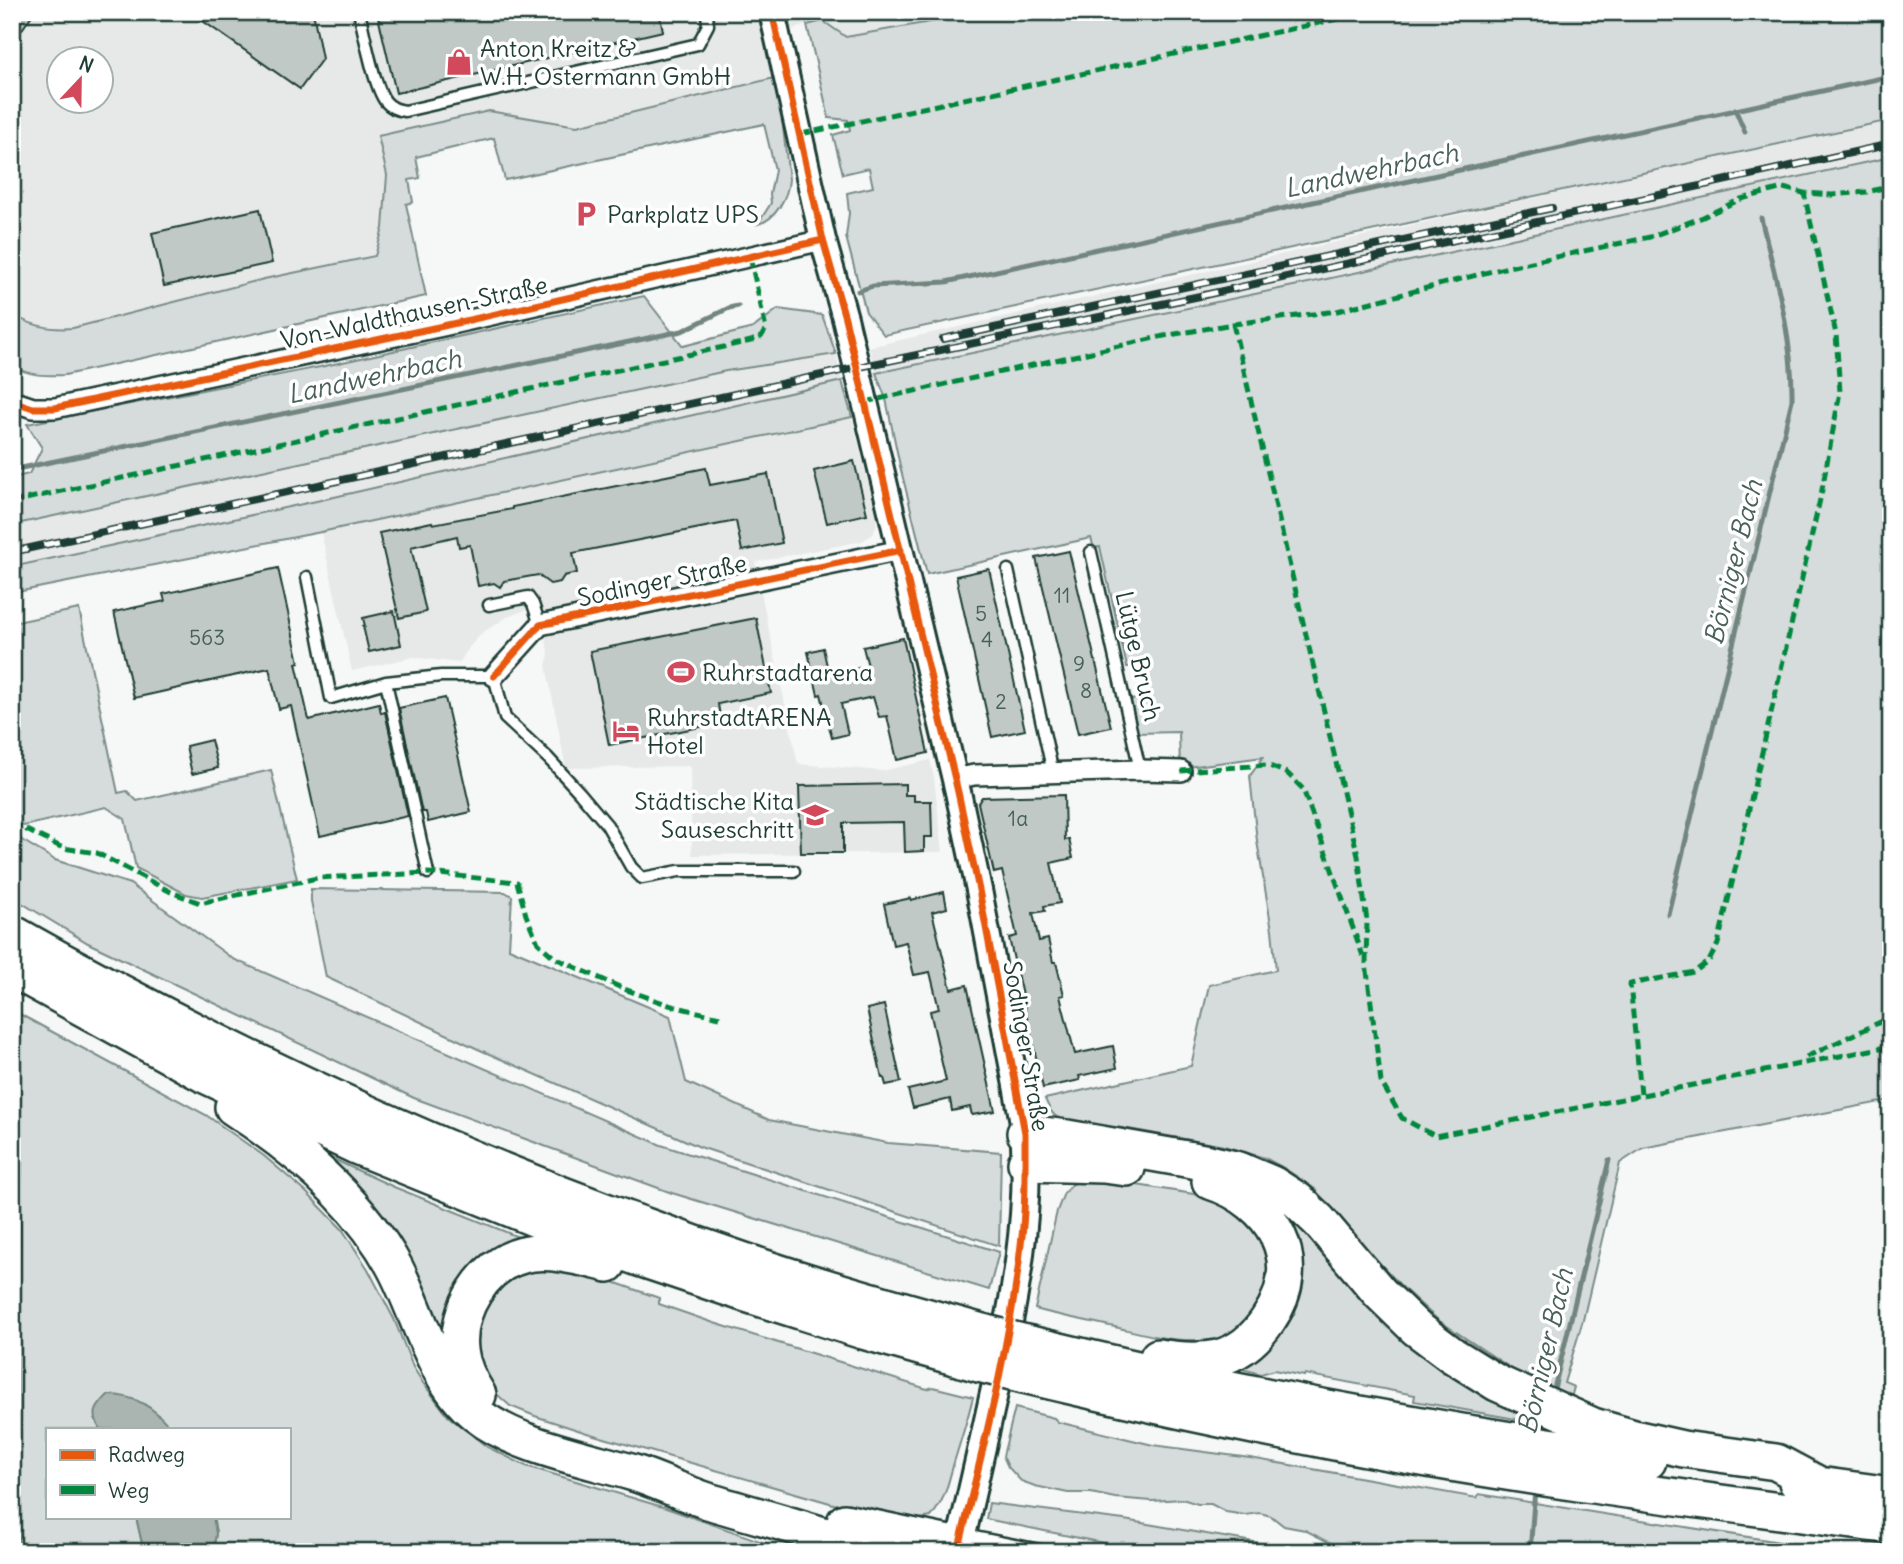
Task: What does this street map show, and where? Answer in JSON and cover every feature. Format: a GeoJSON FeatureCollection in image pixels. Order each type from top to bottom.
{"type":"FeatureCollection","features":[{"type":"Feature","properties":{"kind":"highway"},"geometry":{"type":"LineString","coordinates":[[12,933],[167,1018],[453,1152],[636,1223],[764,1268],[871,1300],[983,1348]]}},
{"type":"Feature","properties":{"kind":"highway"},"geometry":{"type":"LineString","coordinates":[[12,970],[205,1075],[356,1146],[564,1229],[740,1292],[863,1331],[1033,1356],[1212,1418],[1342,1444],[1819,1485],[1891,1494]]}},
{"type":"Feature","properties":{"kind":"highway"},"geometry":{"type":"LineString","coordinates":[[104,1020],[133,1054],[216,1096],[295,1152],[332,1184],[366,1224],[394,1265],[438,1362],[451,1386],[474,1413],[500,1430],[529,1442],[876,1552]]}},
{"type":"Feature","properties":{"kind":"highway"},"geometry":{"type":"LineString","coordinates":[[1025,1148],[1067,1138],[1209,1163],[1239,1170],[1272,1184],[1297,1200],[1380,1293],[1416,1328],[1497,1383],[1593,1426],[1683,1449],[1776,1462],[1819,1485]]}},
{"type":"Feature","properties":{"kind":"highway"},"geometry":{"type":"LineString","coordinates":[[1025,1148],[1103,1165],[1202,1179],[1227,1186],[1264,1212],[1282,1247],[1285,1272],[1281,1296],[1272,1316],[1257,1337],[1218,1358],[1180,1360],[1091,1343],[1033,1356]]}},
{"type":"Feature","properties":{"kind":"highway"},"geometry":{"type":"LineString","coordinates":[[740,1292],[686,1290],[586,1258],[552,1253],[523,1255],[499,1265],[482,1281],[468,1303],[460,1326],[460,1351],[467,1377],[480,1399],[508,1420],[549,1438],[827,1517],[959,1544]]}},
{"type":"Feature","properties":{"kind":"highway"},"geometry":{"type":"LineString","coordinates":[[1557,1463],[1688,1499],[1891,1526]]}},
{"type":"Feature","properties":{"kind":"main road","name":"Sodinger Straße"},"geometry":{"type":"LineString","coordinates":[[959,1544],[1014,1301],[1022,1244],[1025,1148]]}},
{"type":"Feature","properties":{"kind":"street","name":"Sodinger Straße"},"geometry":{"type":"LineString","coordinates":[[772,12],[823,240],[845,318],[955,779],[979,890],[1025,1148]]}},
{"type":"Feature","properties":{"kind":"street","name":"Von-Waldthausen-Straße"},"geometry":{"type":"LineString","coordinates":[[12,401],[33,408],[55,408],[443,326],[823,240]]}},
{"type":"Feature","properties":{"kind":"street","name":"Sodinger Straße"},"geometry":{"type":"LineString","coordinates":[[540,625],[901,550]]}},
{"type":"Feature","properties":{"kind":"street"},"geometry":{"type":"LineString","coordinates":[[494,676],[540,625]]}},
{"type":"Feature","properties":{"kind":"street"},"geometry":{"type":"LineString","coordinates":[[955,779],[974,775],[1181,771]]}},
{"type":"Feature","properties":{"kind":"lane"},"geometry":{"type":"LineString","coordinates":[[359,12],[382,96],[387,104],[405,111],[698,44],[708,25],[707,12]]}},
{"type":"Feature","properties":{"kind":"lane","name":"Lütge Bruch"},"geometry":{"type":"LineString","coordinates":[[1091,552],[1140,770]]}},
{"type":"Feature","properties":{"kind":"lane"},"geometry":{"type":"LineString","coordinates":[[1008,570],[1053,773]]}},
{"type":"Feature","properties":{"kind":"lane"},"geometry":{"type":"LineString","coordinates":[[307,576],[331,698],[386,682],[441,676],[494,676],[505,718],[548,758],[580,793],[607,825],[631,867],[642,878],[679,871],[794,871]]}},
{"type":"Feature","properties":{"kind":"lane"},"geometry":{"type":"LineString","coordinates":[[489,605],[528,597],[540,625]]}},
{"type":"Feature","properties":{"kind":"lane"},"geometry":{"type":"LineString","coordinates":[[386,682],[428,873]]}},
{"type":"Feature","properties":{"kind":"lane"},"geometry":{"type":"LineString","coordinates":[[12,1154],[12,1183]]}},
{"type":"Feature","properties":{"kind":"lane"},"geometry":{"type":"LineString","coordinates":[[959,1544],[1050,1552]]}},
{"type":"Feature","properties":{"kind":"shaded area"},"geometry":{"type":"Polygon","coordinates":[[[12,12],[986,12],[846,37],[823,21],[764,36],[774,78],[577,126],[489,111],[378,137],[387,175],[383,228],[375,256],[264,279],[73,328],[55,329],[26,322],[12,314],[12,12]]]}},
{"type":"Feature","properties":{"kind":"shaded area"},"geometry":{"type":"Polygon","coordinates":[[[986,12],[1891,12],[1891,120],[884,335],[866,312],[846,237],[849,213],[847,193],[873,187],[869,168],[843,174],[833,135],[850,130],[848,120],[829,118],[807,25],[823,21],[846,37],[986,12]]]}},
{"type":"Feature","properties":{"kind":"shaded area"},"geometry":{"type":"Polygon","coordinates":[[[774,78],[781,110],[789,179],[780,206],[764,222],[758,224],[771,203],[775,170],[764,124],[505,180],[494,138],[416,157],[420,178],[409,180],[413,202],[406,204],[426,296],[65,375],[38,375],[12,366],[12,314],[41,326],[73,328],[264,279],[375,256],[383,228],[387,175],[378,136],[489,111],[577,126],[774,78]]]}},
{"type":"Feature","properties":{"kind":"shaded area"},"geometry":{"type":"Polygon","coordinates":[[[1891,120],[1891,157],[876,373],[869,347],[1676,166],[1891,120]]]}},
{"type":"Feature","properties":{"kind":"shaded area"},"geometry":{"type":"Polygon","coordinates":[[[1891,157],[1891,1100],[1643,1148],[1620,1163],[1583,1320],[1564,1383],[1574,1387],[1571,1398],[1535,1384],[1438,1320],[1404,1289],[1335,1216],[1315,1189],[1284,1168],[1265,1158],[1224,1146],[1123,1128],[1075,1124],[1055,1116],[1050,1110],[1045,1099],[1191,1066],[1209,985],[1276,970],[1250,776],[1263,757],[1180,768],[1179,732],[1135,733],[1128,701],[1150,695],[1144,664],[1127,667],[1100,547],[1094,548],[1091,538],[927,574],[886,399],[876,373],[1891,157]]]}},
{"type":"Feature","properties":{"kind":"shaded area"},"geometry":{"type":"Polygon","coordinates":[[[644,296],[683,346],[753,328],[778,309],[822,315],[836,354],[726,371],[12,525],[12,478],[29,474],[42,448],[27,424],[320,367],[644,296]]]}},
{"type":"Feature","properties":{"kind":"shaded area"},"geometry":{"type":"Polygon","coordinates":[[[836,354],[842,381],[321,500],[12,567],[12,525],[726,371],[836,354]]]}},
{"type":"Feature","properties":{"kind":"shaded area"},"geometry":{"type":"Polygon","coordinates":[[[842,381],[852,417],[321,532],[12,593],[12,567],[321,500],[842,381]]]}},
{"type":"Feature","properties":{"kind":"shaded area"},"geometry":{"type":"Polygon","coordinates":[[[852,417],[877,519],[876,527],[872,535],[862,541],[755,562],[765,612],[798,764],[882,771],[930,760],[943,852],[692,855],[690,766],[566,768],[546,665],[549,655],[539,605],[507,617],[482,633],[459,663],[413,657],[352,671],[321,532],[852,417]]]}},
{"type":"Feature","properties":{"kind":"shaded area"},"geometry":{"type":"Polygon","coordinates":[[[79,609],[118,793],[127,791],[137,801],[271,770],[297,879],[202,897],[186,894],[136,868],[125,819],[106,807],[24,826],[12,819],[12,623],[79,609]]]}},
{"type":"Feature","properties":{"kind":"shaded area"},"geometry":{"type":"Polygon","coordinates":[[[12,834],[55,860],[130,884],[233,959],[661,1145],[999,1252],[989,1290],[672,1193],[414,1098],[88,943],[12,897],[12,834]]]}},
{"type":"Feature","properties":{"kind":"shaded area"},"geometry":{"type":"Polygon","coordinates":[[[311,889],[505,892],[512,896],[509,948],[670,1016],[686,1082],[769,1120],[888,1143],[1001,1152],[999,1246],[700,1147],[478,1049],[326,977],[311,889]]]}},
{"type":"Feature","properties":{"kind":"shaded area"},"geometry":{"type":"Polygon","coordinates":[[[12,1010],[206,1115],[264,1156],[306,1192],[342,1229],[368,1269],[423,1383],[448,1416],[487,1447],[526,1466],[666,1508],[791,1552],[213,1552],[216,1533],[213,1518],[290,1518],[290,1428],[170,1428],[168,1425],[95,1419],[100,1428],[46,1428],[46,1518],[136,1518],[144,1552],[19,1552],[17,1347],[22,1148],[12,1130],[12,1010]]]}},
{"type":"Feature","properties":{"kind":"shaded area"},"geometry":{"type":"Polygon","coordinates":[[[298,1143],[394,1187],[538,1245],[519,1251],[454,1357],[298,1143]]]}},
{"type":"Feature","properties":{"kind":"shaded area"},"geometry":{"type":"Polygon","coordinates":[[[1105,1180],[1206,1196],[1250,1220],[1265,1247],[1269,1275],[1265,1300],[1231,1338],[1195,1347],[1195,1340],[1152,1336],[1035,1309],[1057,1211],[1064,1193],[1079,1181],[1105,1180]]]}},
{"type":"Feature","properties":{"kind":"shaded area"},"geometry":{"type":"Polygon","coordinates":[[[1248,1180],[1530,1407],[1527,1421],[1414,1401],[1415,1395],[1305,1374],[1304,1376],[1274,1370],[1261,1374],[1231,1366],[1285,1306],[1248,1191],[1248,1180]]]}},
{"type":"Feature","properties":{"kind":"shaded area"},"geometry":{"type":"Polygon","coordinates":[[[536,1268],[596,1276],[659,1298],[659,1304],[714,1323],[927,1389],[933,1387],[973,1397],[947,1488],[937,1509],[931,1517],[919,1519],[920,1526],[889,1520],[587,1433],[510,1406],[490,1388],[478,1364],[475,1336],[487,1303],[505,1280],[536,1268]]]}},
{"type":"Feature","properties":{"kind":"shaded area"},"geometry":{"type":"Polygon","coordinates":[[[108,1395],[136,1400],[158,1414],[170,1428],[100,1428],[95,1414],[108,1395]]]}},
{"type":"Feature","properties":{"kind":"shaded area"},"geometry":{"type":"Polygon","coordinates":[[[1015,1408],[1054,1418],[1058,1422],[1153,1445],[1250,1458],[1477,1498],[1479,1494],[1842,1552],[1348,1552],[1305,1530],[1284,1526],[1271,1516],[1260,1513],[1245,1515],[1226,1512],[1211,1504],[1198,1504],[1182,1499],[1152,1501],[1091,1493],[1068,1493],[1021,1481],[1008,1467],[1003,1456],[1015,1408]]]}},
{"type":"Feature","properties":{"kind":"shaded area"},"geometry":{"type":"Polygon","coordinates":[[[989,1503],[1124,1520],[1301,1552],[1147,1552],[986,1519],[989,1503]]]}},
{"type":"Feature","properties":{"kind":"shaded area"},"geometry":{"type":"Polygon","coordinates":[[[136,1518],[213,1518],[216,1533],[213,1552],[144,1552],[136,1518]]]}},
{"type":"Feature","properties":{"kind":"building"},"geometry":{"type":"Polygon","coordinates":[[[12,12],[34,12],[12,44],[12,12]]]}},
{"type":"Feature","properties":{"kind":"building"},"geometry":{"type":"Polygon","coordinates":[[[190,12],[313,12],[322,59],[300,89],[190,12]]]}},
{"type":"Feature","properties":{"kind":"building","name":"Anton Kreitz & W.H. Ostermann GmbH"},"geometry":{"type":"Polygon","coordinates":[[[377,12],[659,12],[663,31],[396,93],[377,12]]]}},
{"type":"Feature","properties":{"kind":"building"},"geometry":{"type":"Polygon","coordinates":[[[260,209],[272,263],[164,286],[152,233],[260,209]]]}},
{"type":"Feature","properties":{"kind":"building"},"geometry":{"type":"Polygon","coordinates":[[[854,461],[867,514],[827,523],[814,471],[854,461]]]}},
{"type":"Feature","properties":{"kind":"building"},"geometry":{"type":"Polygon","coordinates":[[[706,468],[710,485],[768,474],[782,543],[742,551],[736,521],[573,553],[577,573],[564,576],[560,582],[550,584],[538,575],[504,581],[500,587],[494,583],[478,586],[470,545],[459,547],[457,536],[411,547],[426,612],[399,618],[379,533],[512,509],[706,468]]]}},
{"type":"Feature","properties":{"kind":"building"},"geometry":{"type":"Polygon","coordinates":[[[1069,551],[1111,727],[1078,734],[1036,558],[1069,551]]]}},
{"type":"Feature","properties":{"kind":"building"},"geometry":{"type":"Polygon","coordinates":[[[278,568],[309,720],[379,703],[381,713],[385,712],[408,816],[320,836],[291,706],[279,709],[269,668],[134,698],[114,612],[165,601],[163,594],[278,568]]]}},
{"type":"Feature","properties":{"kind":"building"},"geometry":{"type":"Polygon","coordinates":[[[989,569],[1025,730],[992,737],[956,576],[989,569]]]}},
{"type":"Feature","properties":{"kind":"building"},"geometry":{"type":"Polygon","coordinates":[[[394,611],[401,645],[369,652],[363,618],[394,611]]]}},
{"type":"Feature","properties":{"kind":"building","name":"Ruhrstadtarena"},"geometry":{"type":"Polygon","coordinates":[[[756,618],[771,693],[718,704],[721,723],[609,745],[590,651],[756,618]]]}},
{"type":"Feature","properties":{"kind":"building"},"geometry":{"type":"Polygon","coordinates":[[[903,638],[928,753],[897,760],[887,716],[879,717],[873,697],[841,704],[848,734],[832,738],[808,652],[823,648],[829,675],[868,666],[863,647],[903,638]]]}},
{"type":"Feature","properties":{"kind":"building"},"geometry":{"type":"Polygon","coordinates":[[[445,698],[471,812],[428,822],[426,812],[422,812],[399,708],[445,698]]]}},
{"type":"Feature","properties":{"kind":"building"},"geometry":{"type":"Polygon","coordinates":[[[211,740],[218,768],[192,774],[186,746],[211,740]]]}},
{"type":"Feature","properties":{"kind":"building"},"geometry":{"type":"Polygon","coordinates":[[[905,784],[905,795],[914,795],[914,801],[931,801],[932,837],[924,837],[924,851],[905,852],[904,822],[843,823],[843,853],[801,853],[799,786],[905,784]]]}},
{"type":"Feature","properties":{"kind":"building"},"geometry":{"type":"Polygon","coordinates":[[[1064,795],[1065,840],[1069,839],[1073,858],[1051,863],[1060,903],[1044,906],[1045,911],[1033,913],[1039,941],[1048,939],[1053,962],[1056,962],[1064,995],[1060,996],[1075,1054],[1113,1046],[1117,1068],[1079,1076],[1080,1080],[1043,1088],[1009,938],[1017,936],[1002,871],[994,873],[978,803],[982,797],[1064,795]]]}},
{"type":"Feature","properties":{"kind":"building"},"geometry":{"type":"Polygon","coordinates":[[[944,892],[947,908],[932,912],[951,989],[967,985],[995,1111],[972,1115],[970,1107],[952,1111],[950,1099],[913,1108],[908,1090],[946,1081],[930,1011],[939,1009],[930,972],[914,975],[906,942],[893,945],[884,904],[944,892]]]}},
{"type":"Feature","properties":{"kind":"building"},"geometry":{"type":"Polygon","coordinates":[[[884,1005],[901,1082],[886,1085],[882,1078],[867,1009],[884,1005]]]}},
{"type":"Feature","properties":{"kind":"waterway","name":"Landwehrbach"},"geometry":{"type":"LineString","coordinates":[[858,291],[873,286],[946,282],[1891,76]]}},
{"type":"Feature","properties":{"kind":"waterway","name":"Börniger Bach"},"geometry":{"type":"LineString","coordinates":[[1735,109],[1745,132]]}},
{"type":"Feature","properties":{"kind":"waterway","name":"Börniger Bach"},"geometry":{"type":"LineString","coordinates":[[1668,914],[1792,400],[1787,331],[1761,218]]}},
{"type":"Feature","properties":{"kind":"waterway","name":"Landwehrbach"},"geometry":{"type":"LineString","coordinates":[[12,470],[682,331],[738,306]]}},
{"type":"Feature","properties":{"kind":"waterway","name":"Börniger Bach"},"geometry":{"type":"LineString","coordinates":[[1553,1393],[1609,1160]]}},
{"type":"Feature","properties":{"kind":"waterway","name":"Börniger Bach"},"geometry":{"type":"LineString","coordinates":[[1530,1552],[1535,1489]]}},
{"type":"Feature","properties":{"kind":"railway"},"geometry":{"type":"LineString","coordinates":[[12,552],[1891,144]]}},
{"type":"Feature","properties":{"kind":"railway"},"geometry":{"type":"LineString","coordinates":[[943,339],[1552,208]]}},
{"type":"Feature","properties":{"kind":"marked path"},"geometry":{"type":"LineString","coordinates":[[801,134],[1370,12]]}},
{"type":"Feature","properties":{"kind":"marked path"},"geometry":{"type":"LineString","coordinates":[[865,402],[1164,336],[1337,311],[1508,267],[1650,237],[1741,199],[1783,188],[1832,195],[1867,192],[1891,186]]}},
{"type":"Feature","properties":{"kind":"marked path"},"geometry":{"type":"LineString","coordinates":[[1641,1094],[1630,984],[1694,972],[1709,961],[1718,944],[1821,495],[1840,392],[1836,334],[1804,193]]}},
{"type":"Feature","properties":{"kind":"marked path"},"geometry":{"type":"LineString","coordinates":[[12,502],[751,341],[761,337],[766,329],[750,257]]}},
{"type":"Feature","properties":{"kind":"marked path"},"geometry":{"type":"LineString","coordinates":[[1233,324],[1358,856],[1367,921],[1366,963],[1381,1082],[1402,1118],[1435,1136],[1891,1046]]}},
{"type":"Feature","properties":{"kind":"marked path"},"geometry":{"type":"LineString","coordinates":[[1181,771],[1267,765],[1287,773],[1303,789],[1363,956]]}},
{"type":"Feature","properties":{"kind":"marked path"},"geometry":{"type":"LineString","coordinates":[[12,823],[63,848],[97,853],[171,892],[200,903],[317,878],[428,873],[517,882],[526,915],[538,943],[555,958],[624,989],[672,1006],[720,1017]]}},
{"type":"Feature","properties":{"kind":"marked path"},"geometry":{"type":"LineString","coordinates":[[1806,1057],[1891,1017]]}},
{"type":"Feature","properties":{"kind":"cycle path"},"geometry":{"type":"LineString","coordinates":[[772,12],[823,240],[845,318],[958,792],[1025,1133],[1024,1217],[1010,1322],[958,1552]]}},
{"type":"Feature","properties":{"kind":"cycle path"},"geometry":{"type":"LineString","coordinates":[[12,401],[33,408],[55,408],[443,326],[823,240]]}},
{"type":"Feature","properties":{"kind":"cycle path"},"geometry":{"type":"LineString","coordinates":[[494,676],[540,625],[901,550]]}},
{"type":"Feature","properties":{"kind":"place","name":"Anton Kreitz & W.H. Ostermann GmbH"},"geometry":{"type":"Point","coordinates":[459,62]}},
{"type":"Feature","properties":{"kind":"place","name":"Parkplatz UPS"},"geometry":{"type":"Point","coordinates":[586,214]}},
{"type":"Feature","properties":{"kind":"place","name":"Ruhrstadtarena"},"geometry":{"type":"Point","coordinates":[681,672]}},
{"type":"Feature","properties":{"kind":"place","name":"RuhrstadtARENA Hotel"},"geometry":{"type":"Point","coordinates":[626,731]}},
{"type":"Feature","properties":{"kind":"place","name":"Städtische Kita Sauseschritt"},"geometry":{"type":"Point","coordinates":[815,815]}}]}
